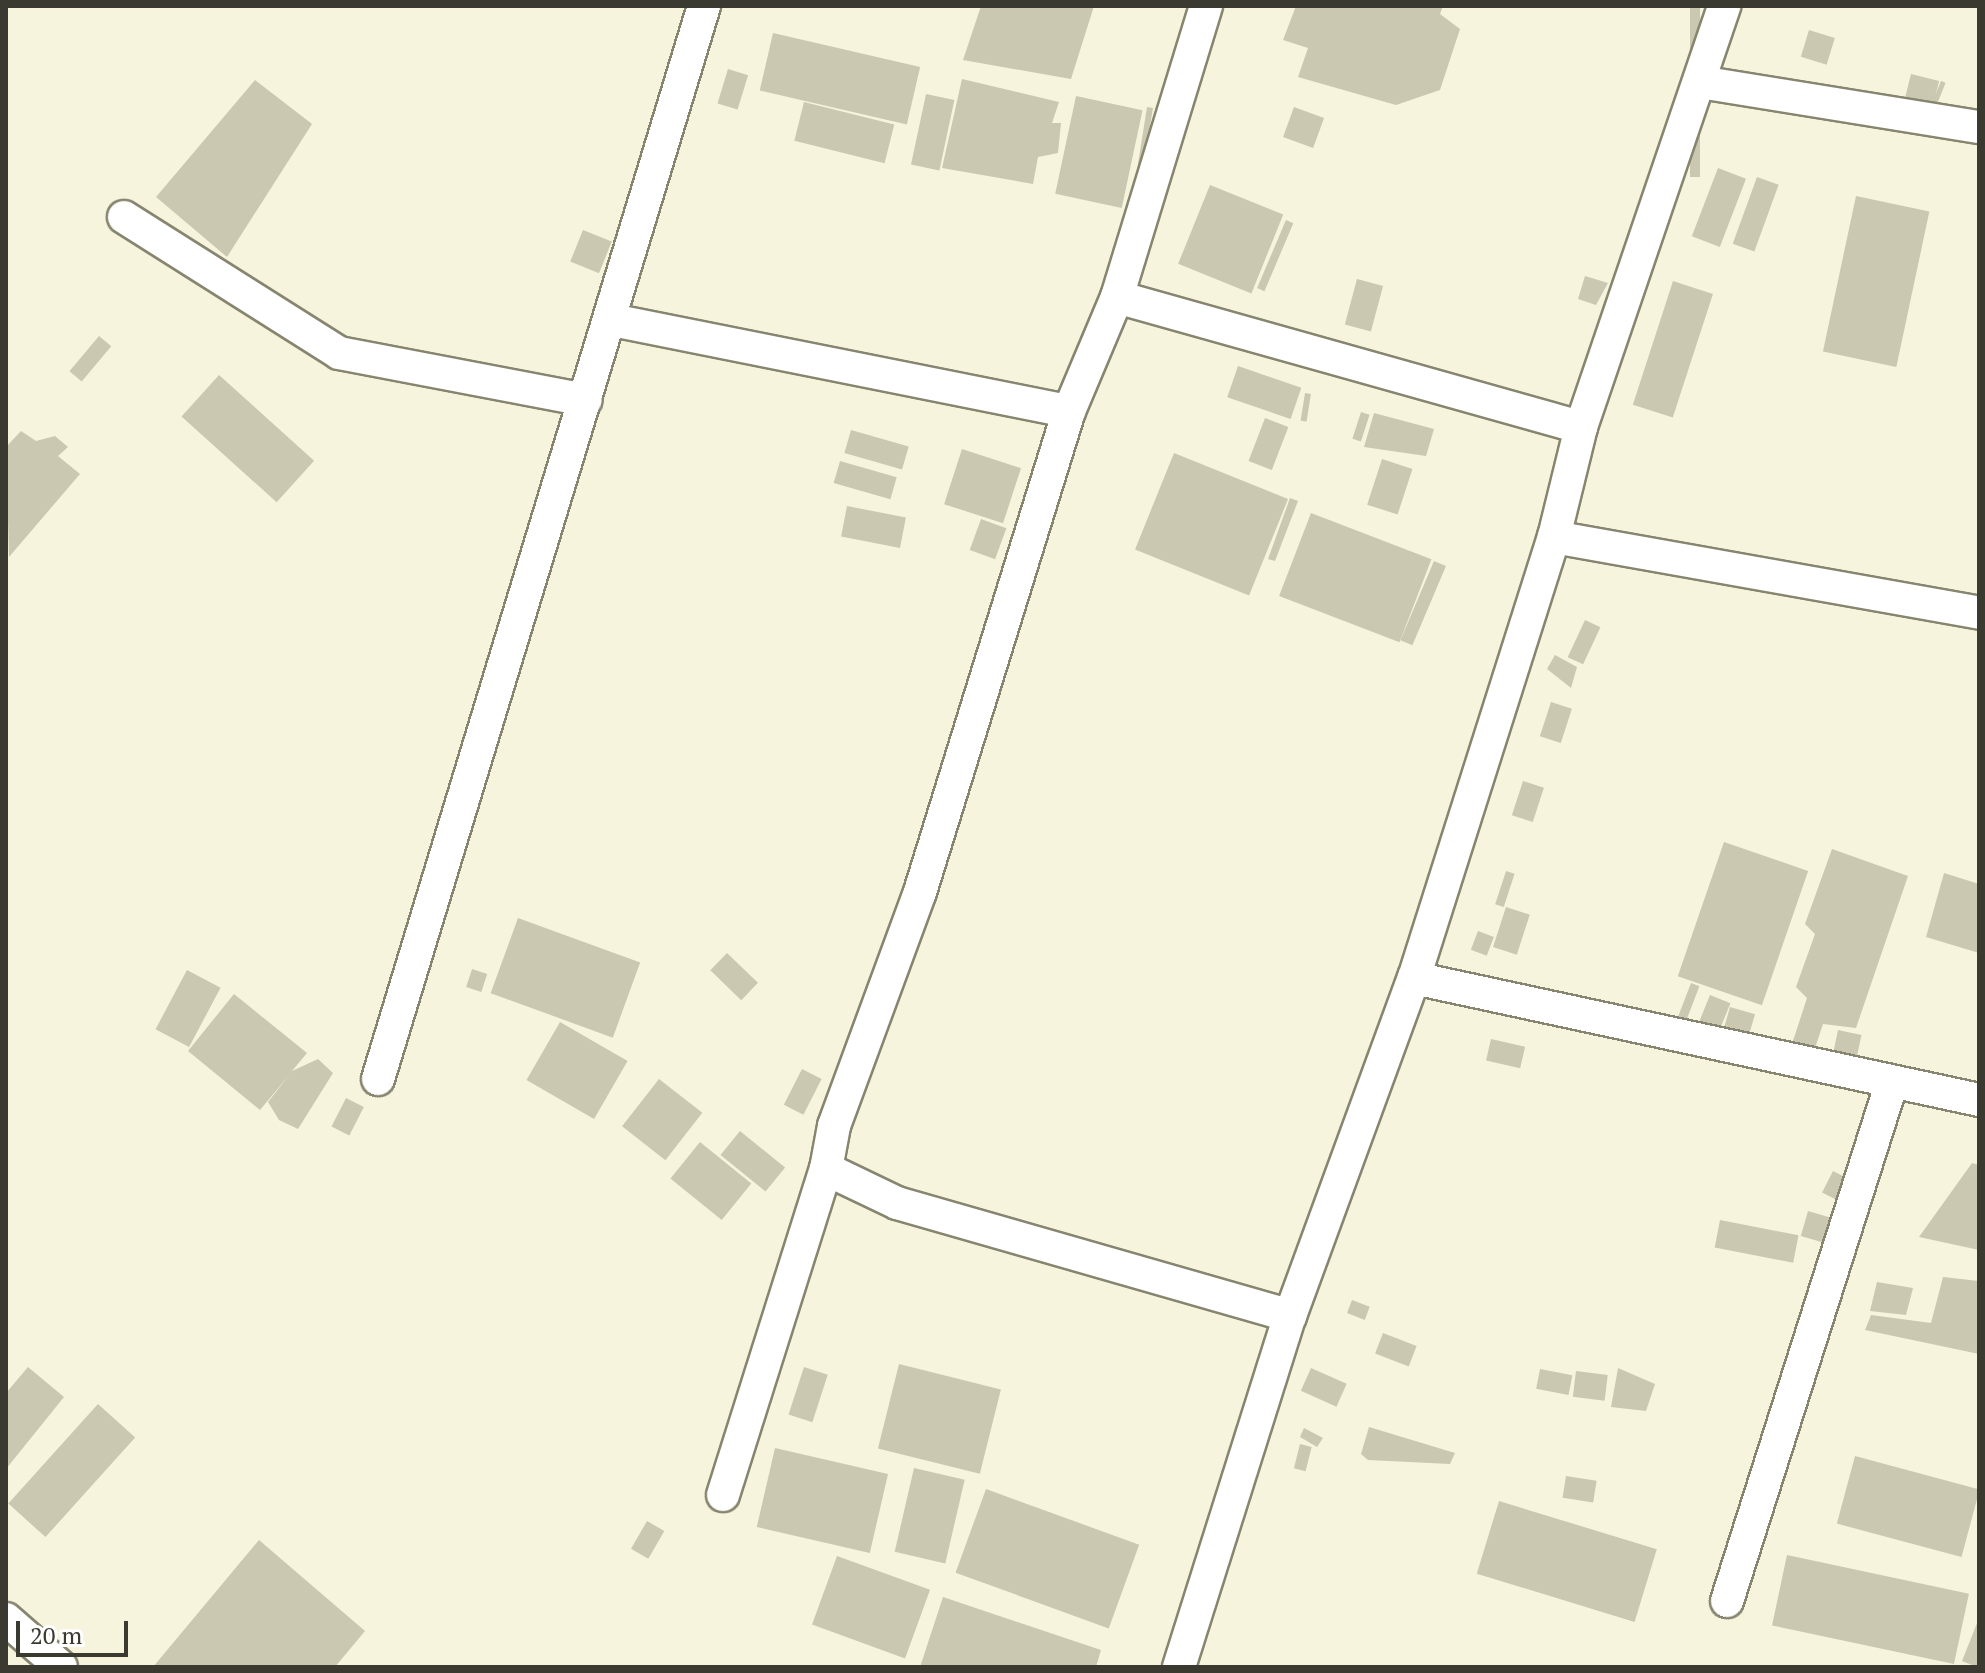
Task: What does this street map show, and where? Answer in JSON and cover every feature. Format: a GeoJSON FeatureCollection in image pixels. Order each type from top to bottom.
{"type":"FeatureCollection","features":[{"type":"Feature","properties":{"kind":"street"},"geometry":{"type":"LineString","coordinates":[[378,1079],[612,320],[704,6]]}},
{"type":"Feature","properties":{"kind":"street"},"geometry":{"type":"LineString","coordinates":[[723,1495],[826,1169],[838,1113],[920,892],[1069,411],[1117,297],[1206,6]]}},
{"type":"Feature","properties":{"kind":"street"},"geometry":{"type":"LineString","coordinates":[[1179,1667],[1290,1316],[1414,978],[1554,537],[1581,427],[1724,6]]}},
{"type":"Feature","properties":{"kind":"street"},"geometry":{"type":"LineString","coordinates":[[1700,82],[1979,127]]}},
{"type":"Feature","properties":{"kind":"street"},"geometry":{"type":"LineString","coordinates":[[124,217],[339,353],[586,400]]}},
{"type":"Feature","properties":{"kind":"street"},"geometry":{"type":"LineString","coordinates":[[1117,297],[1581,427]]}},
{"type":"Feature","properties":{"kind":"street"},"geometry":{"type":"LineString","coordinates":[[612,320],[1069,411]]}},
{"type":"Feature","properties":{"kind":"street"},"geometry":{"type":"LineString","coordinates":[[1554,537],[1979,613]]}},
{"type":"Feature","properties":{"kind":"street"},"geometry":{"type":"LineString","coordinates":[[1414,978],[1891,1085],[1979,1100]]}},
{"type":"Feature","properties":{"kind":"street"},"geometry":{"type":"LineString","coordinates":[[1727,1601],[1891,1085]]}},
{"type":"Feature","properties":{"kind":"street"},"geometry":{"type":"LineString","coordinates":[[826,1169],[897,1203],[1290,1316]]}},
{"type":"Feature","properties":{"kind":"street"},"geometry":{"type":"LineString","coordinates":[[6,1619],[61,1667]]}},
{"type":"Feature","properties":{"kind":"building"},"geometry":{"type":"Polygon","coordinates":[[[981,6],[1094,6],[1071,79],[963,60],[981,6]]]}},
{"type":"Feature","properties":{"kind":"building"},"geometry":{"type":"Polygon","coordinates":[[[1296,6],[1443,6],[1440,14],[1460,29],[1440,90],[1396,105],[1298,77],[1308,48],[1283,40],[1296,6]]]}},
{"type":"Feature","properties":{"kind":"building"},"geometry":{"type":"Polygon","coordinates":[[[1690,6],[1700,6],[1700,177],[1690,177],[1690,6]]]}},
{"type":"Feature","properties":{"kind":"building"},"geometry":{"type":"Polygon","coordinates":[[[1809,30],[1835,38],[1827,65],[1801,57],[1809,30]]]}},
{"type":"Feature","properties":{"kind":"building"},"geometry":{"type":"Polygon","coordinates":[[[773,33],[920,67],[907,124],[760,90],[773,33]]]}},
{"type":"Feature","properties":{"kind":"building"},"geometry":{"type":"Polygon","coordinates":[[[728,69],[748,75],[738,110],[717,103],[728,69]]]}},
{"type":"Feature","properties":{"kind":"building"},"geometry":{"type":"Polygon","coordinates":[[[1911,74],[1939,81],[1933,105],[1905,98],[1911,74]]]}},
{"type":"Feature","properties":{"kind":"building"},"geometry":{"type":"Polygon","coordinates":[[[962,79],[1059,102],[1052,123],[1061,123],[1058,153],[1038,157],[1033,184],[942,168],[962,79]]]}},
{"type":"Feature","properties":{"kind":"building"},"geometry":{"type":"Polygon","coordinates":[[[255,80],[312,124],[227,257],[156,197],[255,80]]]}},
{"type":"Feature","properties":{"kind":"building"},"geometry":{"type":"Polygon","coordinates":[[[1941,81],[1946,83],[1936,106],[1932,104],[1941,81]]]}},
{"type":"Feature","properties":{"kind":"building"},"geometry":{"type":"Polygon","coordinates":[[[926,94],[954,100],[939,170],[911,164],[926,94]]]}},
{"type":"Feature","properties":{"kind":"building"},"geometry":{"type":"Polygon","coordinates":[[[1076,96],[1143,110],[1122,208],[1055,194],[1076,96]]]}},
{"type":"Feature","properties":{"kind":"building"},"geometry":{"type":"Polygon","coordinates":[[[804,102],[894,124],[885,163],[794,141],[804,102]]]}},
{"type":"Feature","properties":{"kind":"building"},"geometry":{"type":"Polygon","coordinates":[[[1147,107],[1153,108],[1141,183],[1135,182],[1147,107]]]}},
{"type":"Feature","properties":{"kind":"building"},"geometry":{"type":"Polygon","coordinates":[[[1294,107],[1324,118],[1313,148],[1283,137],[1294,107]]]}},
{"type":"Feature","properties":{"kind":"building"},"geometry":{"type":"Polygon","coordinates":[[[1718,168],[1746,179],[1720,247],[1692,236],[1718,168]]]}},
{"type":"Feature","properties":{"kind":"building"},"geometry":{"type":"Polygon","coordinates":[[[1757,177],[1779,185],[1754,252],[1733,244],[1757,177]]]}},
{"type":"Feature","properties":{"kind":"building"},"geometry":{"type":"Polygon","coordinates":[[[1210,185],[1283,215],[1251,293],[1178,264],[1210,185]]]}},
{"type":"Feature","properties":{"kind":"building"},"geometry":{"type":"Polygon","coordinates":[[[1856,196],[1929,212],[1896,367],[1823,352],[1856,196]]]}},
{"type":"Feature","properties":{"kind":"building"},"geometry":{"type":"Polygon","coordinates":[[[1286,220],[1293,223],[1264,291],[1257,288],[1286,220]]]}},
{"type":"Feature","properties":{"kind":"building"},"geometry":{"type":"Polygon","coordinates":[[[583,230],[612,242],[599,273],[570,262],[583,230]]]}},
{"type":"Feature","properties":{"kind":"building"},"geometry":{"type":"Polygon","coordinates":[[[1585,276],[1608,283],[1596,305],[1578,299],[1585,276]]]}},
{"type":"Feature","properties":{"kind":"building"},"geometry":{"type":"Polygon","coordinates":[[[1357,279],[1383,286],[1371,331],[1345,324],[1357,279]]]}},
{"type":"Feature","properties":{"kind":"building"},"geometry":{"type":"Polygon","coordinates":[[[1673,281],[1713,294],[1673,418],[1633,405],[1673,281]]]}},
{"type":"Feature","properties":{"kind":"building"},"geometry":{"type":"Polygon","coordinates":[[[99,336],[111,346],[82,382],[69,371],[99,336]]]}},
{"type":"Feature","properties":{"kind":"building"},"geometry":{"type":"Polygon","coordinates":[[[1238,366],[1301,388],[1291,419],[1227,397],[1238,366]]]}},
{"type":"Feature","properties":{"kind":"building"},"geometry":{"type":"Polygon","coordinates":[[[219,375],[314,461],[277,502],[182,417],[219,375]]]}},
{"type":"Feature","properties":{"kind":"building"},"geometry":{"type":"Polygon","coordinates":[[[1305,393],[1311,394],[1307,422],[1301,421],[1305,393]]]}},
{"type":"Feature","properties":{"kind":"building"},"geometry":{"type":"Polygon","coordinates":[[[1361,412],[1370,415],[1361,441],[1352,439],[1361,412]]]}},
{"type":"Feature","properties":{"kind":"building"},"geometry":{"type":"Polygon","coordinates":[[[1374,413],[1434,429],[1426,456],[1364,447],[1374,413]]]}},
{"type":"Feature","properties":{"kind":"building"},"geometry":{"type":"Polygon","coordinates":[[[1265,418],[1288,427],[1272,470],[1249,461],[1265,418]]]}},
{"type":"Feature","properties":{"kind":"building"},"geometry":{"type":"Polygon","coordinates":[[[851,430],[909,447],[902,470],[844,453],[851,430]]]}},
{"type":"Feature","properties":{"kind":"building"},"geometry":{"type":"Polygon","coordinates":[[[21,431],[36,441],[55,436],[68,447],[58,456],[80,474],[9,557],[6,447],[21,431]]]}},
{"type":"Feature","properties":{"kind":"building"},"geometry":{"type":"Polygon","coordinates":[[[962,449],[1021,468],[1003,523],[944,504],[962,449]]]}},
{"type":"Feature","properties":{"kind":"building"},"geometry":{"type":"Polygon","coordinates":[[[1174,453],[1288,499],[1249,596],[1135,549],[1174,453]]]}},
{"type":"Feature","properties":{"kind":"building"},"geometry":{"type":"Polygon","coordinates":[[[1382,459],[1412,469],[1398,515],[1367,505],[1382,459]]]}},
{"type":"Feature","properties":{"kind":"building"},"geometry":{"type":"Polygon","coordinates":[[[840,461],[897,477],[890,499],[834,483],[840,461]]]}},
{"type":"Feature","properties":{"kind":"building"},"geometry":{"type":"Polygon","coordinates":[[[1290,498],[1298,501],[1275,561],[1268,559],[1290,498]]]}},
{"type":"Feature","properties":{"kind":"building"},"geometry":{"type":"Polygon","coordinates":[[[847,506],[906,517],[900,548],[841,536],[847,506]]]}},
{"type":"Feature","properties":{"kind":"building"},"geometry":{"type":"Polygon","coordinates":[[[1311,513],[1431,559],[1400,642],[1279,596],[1311,513]]]}},
{"type":"Feature","properties":{"kind":"building"},"geometry":{"type":"Polygon","coordinates":[[[981,519],[1006,528],[995,559],[970,550],[981,519]]]}},
{"type":"Feature","properties":{"kind":"building"},"geometry":{"type":"Polygon","coordinates":[[[1434,561],[1446,566],[1412,645],[1400,640],[1434,561]]]}},
{"type":"Feature","properties":{"kind":"building"},"geometry":{"type":"Polygon","coordinates":[[[1585,620],[1600,627],[1583,664],[1568,657],[1585,620]]]}},
{"type":"Feature","properties":{"kind":"building"},"geometry":{"type":"Polygon","coordinates":[[[1555,655],[1577,667],[1571,688],[1547,669],[1555,655]]]}},
{"type":"Feature","properties":{"kind":"building"},"geometry":{"type":"Polygon","coordinates":[[[1551,702],[1572,709],[1561,743],[1540,736],[1551,702]]]}},
{"type":"Feature","properties":{"kind":"building"},"geometry":{"type":"Polygon","coordinates":[[[1523,781],[1544,788],[1533,822],[1512,815],[1523,781]]]}},
{"type":"Feature","properties":{"kind":"building"},"geometry":{"type":"Polygon","coordinates":[[[1724,842],[1808,871],[1762,1005],[1678,976],[1724,842]]]}},
{"type":"Feature","properties":{"kind":"building"},"geometry":{"type":"Polygon","coordinates":[[[1832,849],[1908,876],[1856,1028],[1823,1024],[1812,1057],[1792,1044],[1807,998],[1796,987],[1815,934],[1805,924],[1832,849]]]}},
{"type":"Feature","properties":{"kind":"building"},"geometry":{"type":"Polygon","coordinates":[[[1506,871],[1515,874],[1504,907],[1495,904],[1506,871]]]}},
{"type":"Feature","properties":{"kind":"building"},"geometry":{"type":"Polygon","coordinates":[[[1944,873],[1979,884],[1979,953],[1926,937],[1944,873]]]}},
{"type":"Feature","properties":{"kind":"building"},"geometry":{"type":"Polygon","coordinates":[[[1506,907],[1530,915],[1517,955],[1493,947],[1506,907]]]}},
{"type":"Feature","properties":{"kind":"building"},"geometry":{"type":"Polygon","coordinates":[[[518,918],[640,962],[613,1038],[491,993],[518,918]]]}},
{"type":"Feature","properties":{"kind":"building"},"geometry":{"type":"Polygon","coordinates":[[[1478,931],[1494,937],[1487,956],[1471,950],[1478,931]]]}},
{"type":"Feature","properties":{"kind":"building"},"geometry":{"type":"Polygon","coordinates":[[[727,953],[758,983],[741,1000],[710,970],[727,953]]]}},
{"type":"Feature","properties":{"kind":"building"},"geometry":{"type":"Polygon","coordinates":[[[472,969],[487,974],[481,992],[466,987],[472,969]]]}},
{"type":"Feature","properties":{"kind":"building"},"geometry":{"type":"Polygon","coordinates":[[[187,970],[221,988],[189,1047],[156,1029],[187,970]]]}},
{"type":"Feature","properties":{"kind":"building"},"geometry":{"type":"Polygon","coordinates":[[[1691,983],[1699,986],[1683,1029],[1675,1026],[1691,983]]]}},
{"type":"Feature","properties":{"kind":"building"},"geometry":{"type":"Polygon","coordinates":[[[234,994],[307,1053],[292,1071],[318,1059],[333,1073],[298,1129],[279,1120],[268,1102],[290,1074],[260,1110],[188,1051],[234,994]]]}},
{"type":"Feature","properties":{"kind":"building"},"geometry":{"type":"Polygon","coordinates":[[[1710,995],[1730,1003],[1715,1040],[1695,1032],[1710,995]]]}},
{"type":"Feature","properties":{"kind":"building"},"geometry":{"type":"Polygon","coordinates":[[[1730,1007],[1755,1014],[1747,1042],[1722,1035],[1730,1007]]]}},
{"type":"Feature","properties":{"kind":"building"},"geometry":{"type":"Polygon","coordinates":[[[560,1022],[628,1061],[594,1119],[526,1080],[560,1022]]]}},
{"type":"Feature","properties":{"kind":"building"},"geometry":{"type":"Polygon","coordinates":[[[1838,1030],[1861,1035],[1856,1059],[1833,1054],[1838,1030]]]}},
{"type":"Feature","properties":{"kind":"building"},"geometry":{"type":"Polygon","coordinates":[[[1491,1039],[1525,1047],[1520,1068],[1486,1060],[1491,1039]]]}},
{"type":"Feature","properties":{"kind":"building"},"geometry":{"type":"Polygon","coordinates":[[[802,1069],[822,1079],[803,1115],[784,1105],[802,1069]]]}},
{"type":"Feature","properties":{"kind":"building"},"geometry":{"type":"Polygon","coordinates":[[[659,1079],[702,1113],[665,1160],[622,1126],[659,1079]]]}},
{"type":"Feature","properties":{"kind":"building"},"geometry":{"type":"Polygon","coordinates":[[[346,1098],[364,1107],[349,1136],[331,1127],[346,1098]]]}},
{"type":"Feature","properties":{"kind":"building"},"geometry":{"type":"Polygon","coordinates":[[[740,1131],[785,1168],[766,1192],[720,1155],[740,1131]]]}},
{"type":"Feature","properties":{"kind":"building"},"geometry":{"type":"Polygon","coordinates":[[[700,1142],[751,1184],[722,1220],[670,1179],[700,1142]]]}},
{"type":"Feature","properties":{"kind":"building"},"geometry":{"type":"Polygon","coordinates":[[[1972,1163],[1979,1165],[1979,1250],[1919,1237],[1972,1163]]]}},
{"type":"Feature","properties":{"kind":"building"},"geometry":{"type":"Polygon","coordinates":[[[1833,1171],[1847,1178],[1836,1200],[1822,1192],[1833,1171]]]}},
{"type":"Feature","properties":{"kind":"building"},"geometry":{"type":"Polygon","coordinates":[[[1808,1211],[1832,1218],[1825,1243],[1801,1236],[1808,1211]]]}},
{"type":"Feature","properties":{"kind":"building"},"geometry":{"type":"Polygon","coordinates":[[[1720,1220],[1799,1235],[1793,1263],[1715,1247],[1720,1220]]]}},
{"type":"Feature","properties":{"kind":"building"},"geometry":{"type":"Polygon","coordinates":[[[1943,1277],[1979,1281],[1979,1354],[1865,1330],[1871,1315],[1931,1323],[1943,1277]]]}},
{"type":"Feature","properties":{"kind":"building"},"geometry":{"type":"Polygon","coordinates":[[[1877,1282],[1913,1288],[1906,1315],[1870,1311],[1877,1282]]]}},
{"type":"Feature","properties":{"kind":"building"},"geometry":{"type":"Polygon","coordinates":[[[1352,1300],[1370,1307],[1365,1320],[1347,1313],[1352,1300]]]}},
{"type":"Feature","properties":{"kind":"building"},"geometry":{"type":"Polygon","coordinates":[[[1383,1333],[1417,1346],[1409,1366],[1375,1354],[1383,1333]]]}},
{"type":"Feature","properties":{"kind":"building"},"geometry":{"type":"Polygon","coordinates":[[[899,1364],[1001,1389],[980,1474],[878,1448],[899,1364]]]}},
{"type":"Feature","properties":{"kind":"building"},"geometry":{"type":"Polygon","coordinates":[[[28,1367],[64,1397],[6,1469],[6,1393],[28,1367]]]}},
{"type":"Feature","properties":{"kind":"building"},"geometry":{"type":"Polygon","coordinates":[[[804,1367],[828,1375],[812,1422],[789,1415],[804,1367]]]}},
{"type":"Feature","properties":{"kind":"building"},"geometry":{"type":"Polygon","coordinates":[[[1311,1368],[1347,1384],[1336,1407],[1301,1391],[1311,1368]]]}},
{"type":"Feature","properties":{"kind":"building"},"geometry":{"type":"Polygon","coordinates":[[[1618,1368],[1655,1384],[1646,1411],[1611,1407],[1618,1368]]]}},
{"type":"Feature","properties":{"kind":"building"},"geometry":{"type":"Polygon","coordinates":[[[1540,1369],[1572,1375],[1569,1395],[1536,1389],[1540,1369]]]}},
{"type":"Feature","properties":{"kind":"building"},"geometry":{"type":"Polygon","coordinates":[[[1576,1371],[1608,1375],[1605,1401],[1573,1397],[1576,1371]]]}},
{"type":"Feature","properties":{"kind":"building"},"geometry":{"type":"Polygon","coordinates":[[[98,1404],[135,1437],[45,1537],[8,1504],[98,1404]]]}},
{"type":"Feature","properties":{"kind":"building"},"geometry":{"type":"Polygon","coordinates":[[[1369,1427],[1455,1453],[1450,1464],[1368,1460],[1361,1454],[1369,1427]]]}},
{"type":"Feature","properties":{"kind":"building"},"geometry":{"type":"Polygon","coordinates":[[[1304,1428],[1323,1438],[1317,1447],[1300,1437],[1304,1428]]]}},
{"type":"Feature","properties":{"kind":"building"},"geometry":{"type":"Polygon","coordinates":[[[1300,1444],[1312,1447],[1306,1471],[1294,1468],[1300,1444]]]}},
{"type":"Feature","properties":{"kind":"building"},"geometry":{"type":"Polygon","coordinates":[[[775,1448],[888,1474],[870,1553],[757,1527],[775,1448]]]}},
{"type":"Feature","properties":{"kind":"building"},"geometry":{"type":"Polygon","coordinates":[[[1855,1456],[1979,1489],[1961,1557],[1837,1524],[1855,1456]]]}},
{"type":"Feature","properties":{"kind":"building"},"geometry":{"type":"Polygon","coordinates":[[[914,1468],[965,1480],[945,1563],[895,1552],[914,1468]]]}},
{"type":"Feature","properties":{"kind":"building"},"geometry":{"type":"Polygon","coordinates":[[[1566,1476],[1597,1481],[1593,1503],[1563,1498],[1566,1476]]]}},
{"type":"Feature","properties":{"kind":"building"},"geometry":{"type":"Polygon","coordinates":[[[986,1489],[1139,1545],[1109,1628],[956,1573],[986,1489]]]}},
{"type":"Feature","properties":{"kind":"building"},"geometry":{"type":"Polygon","coordinates":[[[1499,1501],[1657,1549],[1635,1622],[1477,1574],[1499,1501]]]}},
{"type":"Feature","properties":{"kind":"building"},"geometry":{"type":"Polygon","coordinates":[[[647,1521],[664,1531],[648,1559],[631,1549],[647,1521]]]}},
{"type":"Feature","properties":{"kind":"building"},"geometry":{"type":"Polygon","coordinates":[[[259,1540],[365,1631],[335,1667],[153,1667],[259,1540]]]}},
{"type":"Feature","properties":{"kind":"building"},"geometry":{"type":"Polygon","coordinates":[[[1787,1555],[1969,1594],[1954,1664],[1772,1625],[1787,1555]]]}},
{"type":"Feature","properties":{"kind":"building"},"geometry":{"type":"Polygon","coordinates":[[[837,1556],[930,1590],[905,1658],[812,1625],[837,1556]]]}},
{"type":"Feature","properties":{"kind":"building"},"geometry":{"type":"Polygon","coordinates":[[[943,1597],[1101,1650],[1096,1667],[920,1667],[943,1597]]]}},
{"type":"Feature","properties":{"kind":"building"},"geometry":{"type":"Polygon","coordinates":[[[1979,1618],[1979,1667],[1977,1667],[1962,1661],[1979,1618]]]}}]}
